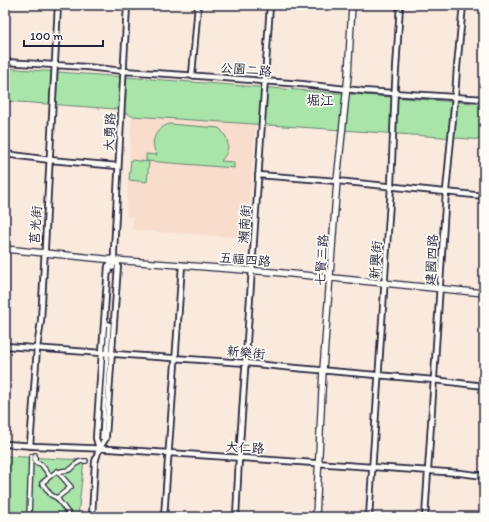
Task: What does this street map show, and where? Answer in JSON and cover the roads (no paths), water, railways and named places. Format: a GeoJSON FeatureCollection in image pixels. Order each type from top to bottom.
{"type":"FeatureCollection","features":[{"type":"Feature","properties":{"kind":"street","name":"莒光街"},"geometry":{"type":"LineString","coordinates":[[30,446],[37,348],[41,321],[58,5]]}},
{"type":"Feature","properties":{"kind":"street","name":"大勇路"},"geometry":{"type":"LineString","coordinates":[[99,448],[96,438],[118,265],[114,260],[127,5]]}},
{"type":"Feature","properties":{"kind":"street"},"geometry":{"type":"LineString","coordinates":[[192,75],[198,5]]}},
{"type":"Feature","properties":{"kind":"street","name":"瀨南街"},"geometry":{"type":"LineString","coordinates":[[236,517],[270,5]]}},
{"type":"Feature","properties":{"kind":"street","name":"七賢三路"},"geometry":{"type":"LineString","coordinates":[[316,517],[323,370],[352,5]]}},
{"type":"Feature","properties":{"kind":"street","name":"新興街"},"geometry":{"type":"LineString","coordinates":[[369,517],[391,186],[394,93],[400,5]]}},
{"type":"Feature","properties":{"kind":"street","name":"建國四路"},"geometry":{"type":"LineString","coordinates":[[425,517],[446,191],[463,5]]}},
{"type":"Feature","properties":{"kind":"street","name":"公園二路"},"geometry":{"type":"LineString","coordinates":[[5,62],[192,75],[346,90],[484,99]]}},
{"type":"Feature","properties":{"kind":"street"},"geometry":{"type":"LineString","coordinates":[[5,154],[50,160],[118,166]]}},
{"type":"Feature","properties":{"kind":"street"},"geometry":{"type":"LineString","coordinates":[[258,175],[446,191],[484,196]]}},
{"type":"Feature","properties":{"kind":"street","name":"五福四路"},"geometry":{"type":"LineString","coordinates":[[5,249],[114,260],[484,292]]}},
{"type":"Feature","properties":{"kind":"street","name":"大勇路"},"geometry":{"type":"LineString","coordinates":[[92,517],[95,462],[99,448],[106,438],[108,266],[114,260]]}},
{"type":"Feature","properties":{"kind":"street"},"geometry":{"type":"LineString","coordinates":[[164,517],[182,265]]}},
{"type":"Feature","properties":{"kind":"street","name":"新樂街"},"geometry":{"type":"LineString","coordinates":[[5,346],[246,362],[484,386]]}},
{"type":"Feature","properties":{"kind":"street"},"geometry":{"type":"LineString","coordinates":[[102,438],[107,353]]}},
{"type":"Feature","properties":{"kind":"street","name":"大仁路"},"geometry":{"type":"LineString","coordinates":[[5,444],[99,448],[428,472],[460,473],[484,476]]}},
{"type":"Feature","properties":{"kind":"street"},"geometry":{"type":"LineString","coordinates":[[29,517],[33,455],[35,462],[41,464],[50,476]]}},
{"type":"Feature","properties":{"kind":"street"},"geometry":{"type":"LineString","coordinates":[[71,517],[58,498],[51,495],[42,483],[57,470],[59,472],[70,469],[78,462],[86,460]]}},
{"type":"Feature","properties":{"kind":"street"},"geometry":{"type":"LineString","coordinates":[[58,498],[71,487],[59,472]]}},
{"type":"Feature","properties":{"kind":"district","name":"堀江"},"geometry":{"type":"Point","coordinates":[320,100]}}]}
